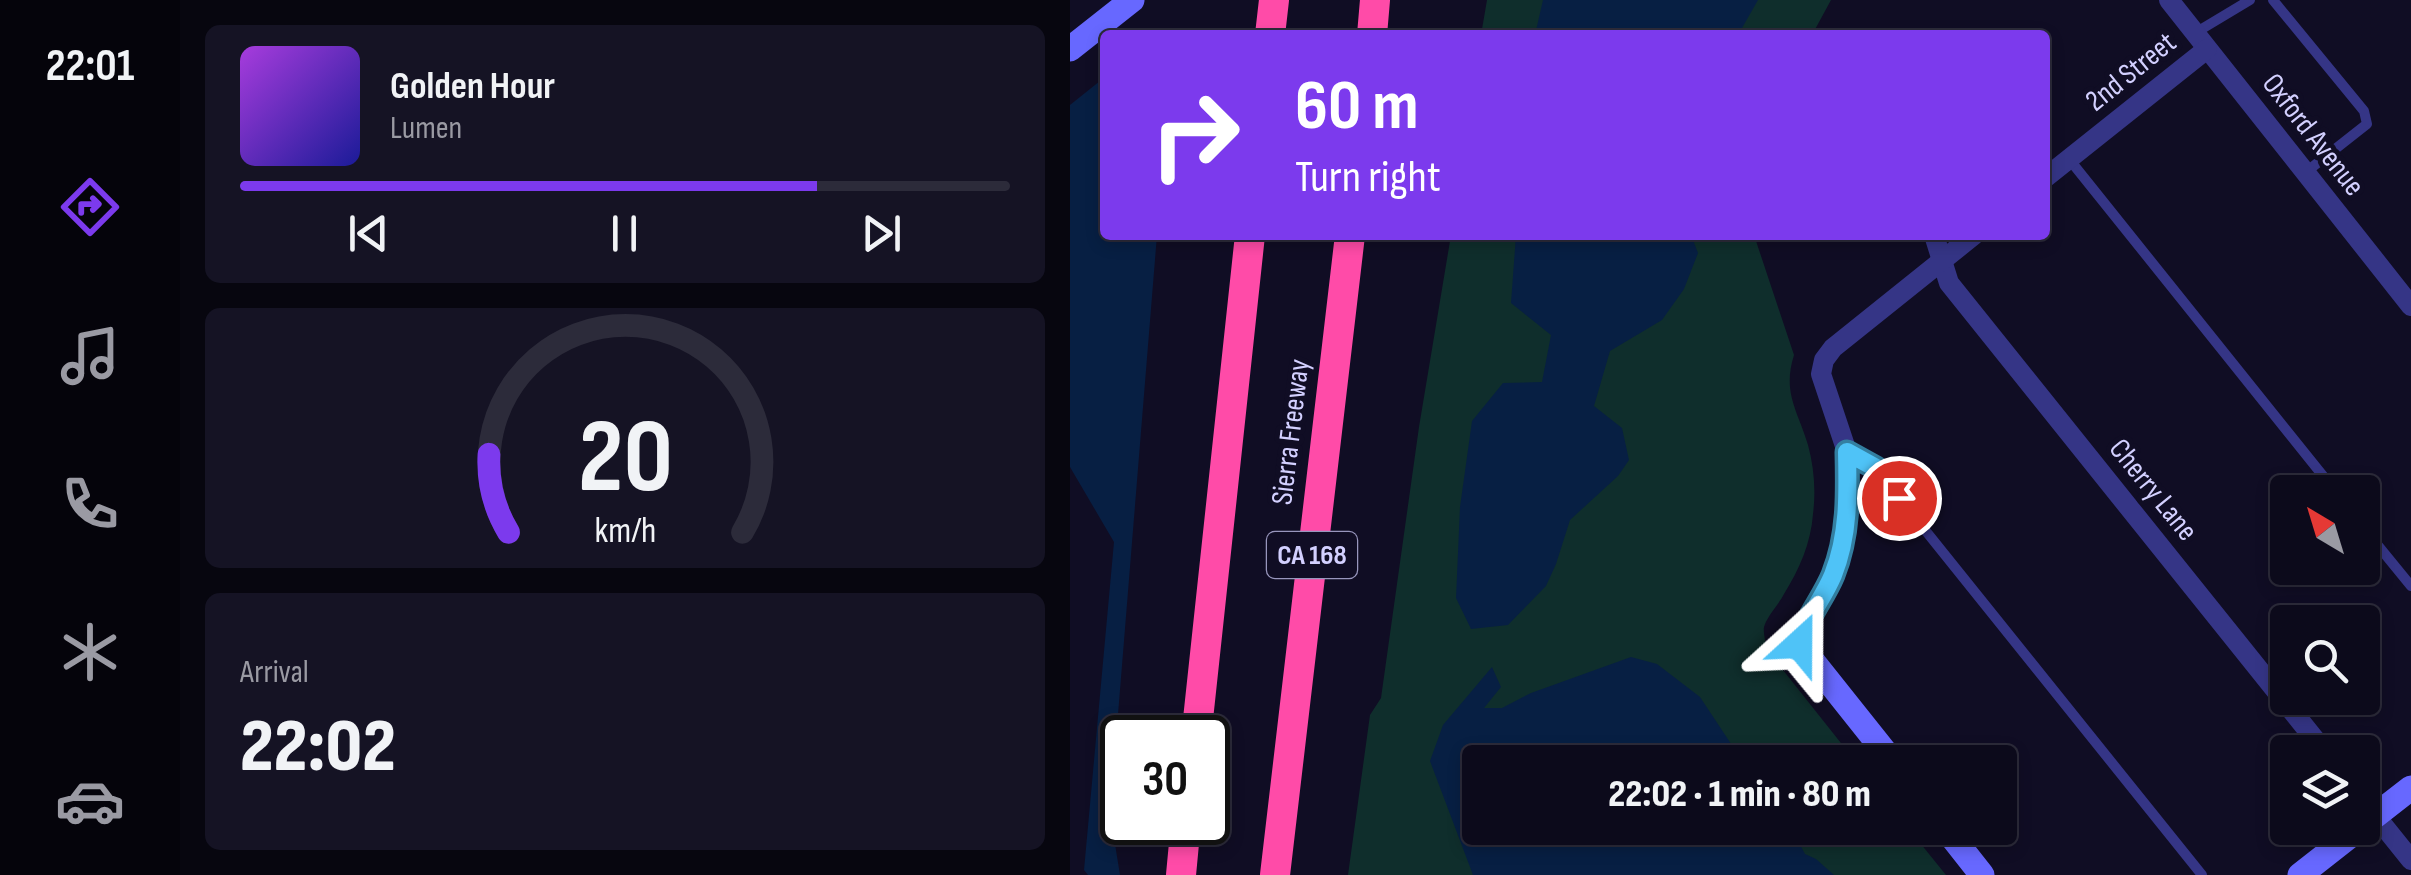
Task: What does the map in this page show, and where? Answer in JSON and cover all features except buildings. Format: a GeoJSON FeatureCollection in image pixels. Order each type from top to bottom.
{"type":"FeatureCollection","features":[{"type":"Feature","properties":{"kind":"highway"},"geometry":{"type":"LineString","coordinates":[[1271,30],[1274,0]]}},
{"type":"Feature","properties":{"kind":"highway"},"geometry":{"type":"LineString","coordinates":[[1372,30],[1375,0]]}},
{"type":"Feature","properties":{"kind":"highway","name":"Sierra Freeway"},"geometry":{"type":"LineString","coordinates":[[1198,715],[1249,240]]}},
{"type":"Feature","properties":{"kind":"highway","name":"Sierra Freeway"},"geometry":{"type":"LineString","coordinates":[[1275,875],[1349,240]]}},
{"type":"Feature","properties":{"kind":"highway"},"geometry":{"type":"LineString","coordinates":[[1181,875],[1184,845]]}},
{"type":"Feature","properties":{"kind":"street"},"geometry":{"type":"LineString","coordinates":[[1070,49],[1132,0]]}},
{"type":"Feature","properties":{"kind":"street","name":"Oxford Avenue"},"geometry":{"type":"LineString","coordinates":[[2169,0],[2411,306]]}},
{"type":"Feature","properties":{"kind":"street","name":"2nd Street"},"geometry":{"type":"LineString","coordinates":[[2050,174],[2201,41]]}},
{"type":"Feature","properties":{"kind":"street","name":"Cherry Lane"},"geometry":{"type":"LineString","coordinates":[[1936,240],[1949,283],[2311,735]]}},
{"type":"Feature","properties":{"kind":"street"},"geometry":{"type":"LineString","coordinates":[[1879,745],[1799,644],[1804,626],[1833,575],[1849,512],[1847,452],[1822,374],[1824,360],[1833,348],[1968,240]]}},
{"type":"Feature","properties":{"kind":"street"},"geometry":{"type":"LineString","coordinates":[[2380,808],[2411,788]]}},
{"type":"Feature","properties":{"kind":"street"},"geometry":{"type":"LineString","coordinates":[[2380,831],[2411,860]]}},
{"type":"Feature","properties":{"kind":"street"},"geometry":{"type":"LineString","coordinates":[[1958,845],[1982,875]]}},
{"type":"Feature","properties":{"kind":"street"},"geometry":{"type":"LineString","coordinates":[[2300,875],[2334,845]]}},
{"type":"Feature","properties":{"kind":"lane"},"geometry":{"type":"LineString","coordinates":[[2201,41],[2250,0]]}},
{"type":"Feature","properties":{"kind":"lane"},"geometry":{"type":"LineString","coordinates":[[2273,0],[2364,111],[2367,124],[2304,172]]}},
{"type":"Feature","properties":{"kind":"lane"},"geometry":{"type":"LineString","coordinates":[[2069,159],[2322,475]]}},
{"type":"Feature","properties":{"kind":"lane"},"geometry":{"type":"LineString","coordinates":[[1847,452],[1876,468],[2202,875]]}},
{"type":"Feature","properties":{"kind":"lane"},"geometry":{"type":"LineString","coordinates":[[2380,548],[2411,586]]}},
{"type":"Feature","properties":{"kind":"green space"},"geometry":{"type":"Polygon","coordinates":[[[1487,0],[1831,0],[1815,30],[1482,30],[1487,0]]]}},
{"type":"Feature","properties":{"kind":"green space"},"geometry":{"type":"Polygon","coordinates":[[[1450,240],[1756,240],[1794,355],[1791,391],[1810,453],[1814,488],[1807,546],[1795,575],[1766,623],[1765,642],[1767,650],[1842,745],[1462,745],[1462,845],[1922,845],[1946,875],[1348,875],[1370,715],[1381,698],[1450,240]]]}},
{"type":"Feature","properties":{"kind":"water"},"geometry":{"type":"Polygon","coordinates":[[[1543,0],[1758,0],[1741,30],[1536,30],[1543,0]]]}},
{"type":"Feature","properties":{"kind":"water"},"geometry":{"type":"Polygon","coordinates":[[[1100,81],[1100,240],[1157,240],[1118,715],[1100,715],[1100,845],[1115,845],[1120,875],[1088,875],[1084,870],[1114,542],[1070,467],[1070,105],[1100,81]]]}},
{"type":"Feature","properties":{"kind":"water"},"geometry":{"type":"Polygon","coordinates":[[[1516,240],[1693,240],[1698,253],[1684,289],[1662,320],[1610,351],[1594,406],[1622,428],[1629,460],[1618,476],[1570,520],[1546,586],[1508,625],[1471,629],[1456,598],[1460,507],[1472,421],[1503,383],[1542,382],[1551,335],[1511,303],[1516,240]]]}},
{"type":"Feature","properties":{"kind":"water"},"geometry":{"type":"Polygon","coordinates":[[[1631,657],[1657,664],[1700,697],[1732,745],[1462,745],[1462,845],[1800,845],[1805,854],[1834,875],[1473,875],[1430,761],[1443,725],[1492,667],[1501,687],[1484,708],[1502,708],[1531,693],[1631,657]]]}},
{"type":"Feature","properties":{"kind":"route"},"geometry":{"type":"LineString","coordinates":[[1799,644],[1804,626],[1833,575],[1849,512],[1847,452],[1876,468],[1899,498]]}}]}
